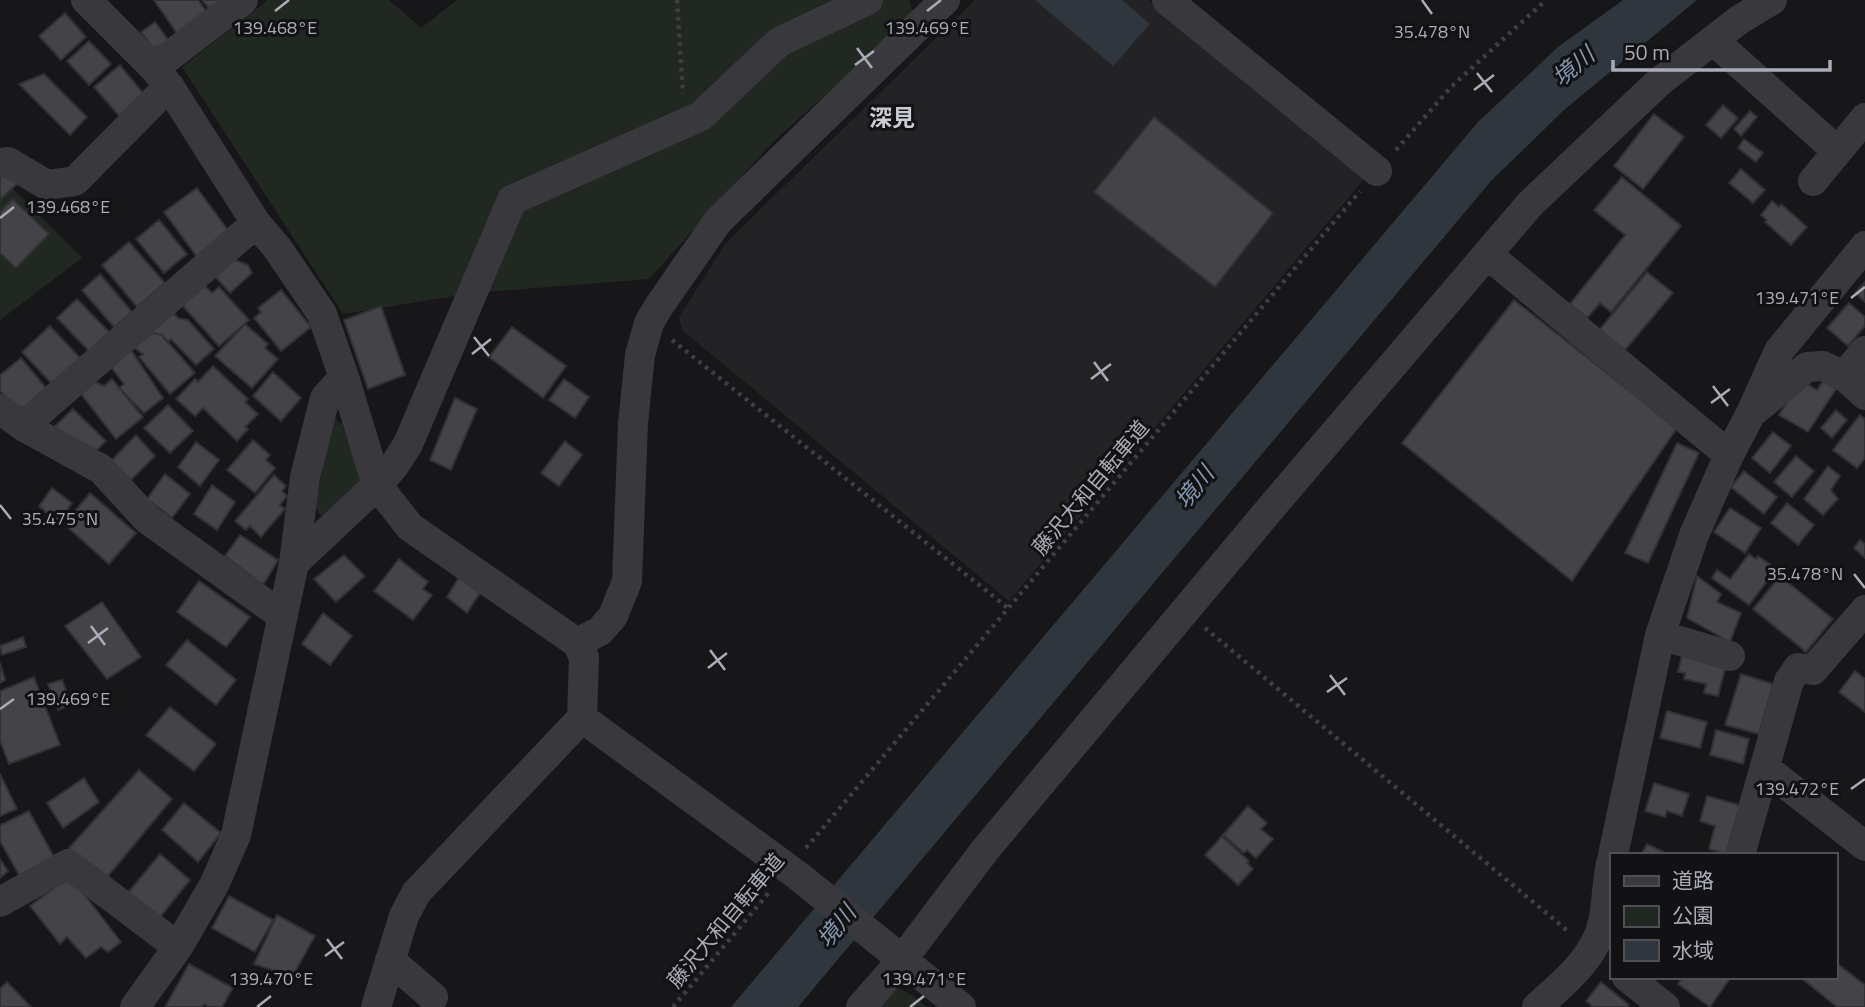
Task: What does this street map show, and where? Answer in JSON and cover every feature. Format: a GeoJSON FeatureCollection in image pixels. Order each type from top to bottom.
{"type":"FeatureCollection","features":[{"type":"Feature","properties":{"kind":"street"},"geometry":{"type":"LineString","coordinates":[[86,0],[162,77],[256,223],[278,249],[322,314],[377,485],[410,527],[577,643],[584,657],[582,718],[416,893],[404,916],[376,1007]]}},
{"type":"Feature","properties":{"kind":"street"},"geometry":{"type":"LineString","coordinates":[[0,163],[8,162],[47,185],[75,181],[162,77],[243,0]]}},
{"type":"Feature","properties":{"kind":"street"},"geometry":{"type":"LineString","coordinates":[[294,563],[377,485],[408,444],[512,200],[701,116],[779,42],[868,0]]}},
{"type":"Feature","properties":{"kind":"street"},"geometry":{"type":"LineString","coordinates":[[1167,0],[1377,171]]}},
{"type":"Feature","properties":{"kind":"street"},"geometry":{"type":"LineString","coordinates":[[861,1007],[898,956],[985,850],[1275,503],[1530,204],[1659,82],[1713,40],[1772,0]]}},
{"type":"Feature","properties":{"kind":"street"},"geometry":{"type":"LineString","coordinates":[[577,643],[600,631],[613,616],[627,581],[633,423],[640,355],[660,331],[718,221],[934,3]]}},
{"type":"Feature","properties":{"kind":"street"},"geometry":{"type":"LineString","coordinates":[[1713,40],[1838,151]]}},
{"type":"Feature","properties":{"kind":"street"},"geometry":{"type":"LineString","coordinates":[[1813,181],[1865,118]]}},
{"type":"Feature","properties":{"kind":"street"},"geometry":{"type":"LineString","coordinates":[[256,223],[11,417],[101,469],[148,519],[281,615]]}},
{"type":"Feature","properties":{"kind":"street"},"geometry":{"type":"LineString","coordinates":[[1613,853],[1660,635],[1694,535],[1779,351],[1865,246]]}},
{"type":"Feature","properties":{"kind":"street"},"geometry":{"type":"LineString","coordinates":[[1487,254],[1729,455]]}},
{"type":"Feature","properties":{"kind":"street"},"geometry":{"type":"LineString","coordinates":[[1751,413],[1807,367],[1823,366],[1854,386],[1865,351]]}},
{"type":"Feature","properties":{"kind":"street"},"geometry":{"type":"LineString","coordinates":[[135,1007],[178,947],[214,885],[236,835],[294,563],[305,477],[325,398],[344,377]]}},
{"type":"Feature","properties":{"kind":"street"},"geometry":{"type":"LineString","coordinates":[[1741,853],[1789,681],[1798,668],[1813,670],[1865,610]]}},
{"type":"Feature","properties":{"kind":"street"},"geometry":{"type":"LineString","coordinates":[[1660,635],[1730,656]]}},
{"type":"Feature","properties":{"kind":"street"},"geometry":{"type":"LineString","coordinates":[[582,718],[793,872],[961,1007]]}},
{"type":"Feature","properties":{"kind":"street"},"geometry":{"type":"LineString","coordinates":[[1765,768],[1865,846]]}},
{"type":"Feature","properties":{"kind":"street"},"geometry":{"type":"LineString","coordinates":[[0,902],[68,864],[178,947]]}},
{"type":"Feature","properties":{"kind":"street"},"geometry":{"type":"LineString","coordinates":[[1537,1007],[1579,969],[1601,958],[1602,925],[1610,870]]}},
{"type":"Feature","properties":{"kind":"street"},"geometry":{"type":"LineString","coordinates":[[390,960],[433,997]]}},
{"type":"Feature","properties":{"kind":"street"},"geometry":{"type":"LineString","coordinates":[[1630,979],[1665,1007]]}},
{"type":"Feature","properties":{"kind":"path"},"geometry":{"type":"LineString","coordinates":[[677,0],[685,123]]}},
{"type":"Feature","properties":{"kind":"path","name":"藤沢大和自転車道"},"geometry":{"type":"LineString","coordinates":[[673,1007],[793,872],[1008,608],[1377,171],[1451,87],[1546,0]]}},
{"type":"Feature","properties":{"kind":"path"},"geometry":{"type":"LineString","coordinates":[[660,331],[1008,608]]}},
{"type":"Feature","properties":{"kind":"path"},"geometry":{"type":"LineString","coordinates":[[1185,612],[1601,958]]}},
{"type":"Feature","properties":{"kind":"shaded area"},"geometry":{"type":"Polygon","coordinates":[[[975,0],[1149,0],[1365,178],[1009,601],[682,330],[679,317],[726,243],[975,0]]]}},
{"type":"Feature","properties":{"kind":"green space"},"geometry":{"type":"Polygon","coordinates":[[[268,0],[389,0],[421,28],[457,0],[909,0],[914,15],[773,142],[649,279],[474,293],[343,314],[182,67],[268,0]]]}},
{"type":"Feature","properties":{"kind":"green space"},"geometry":{"type":"Polygon","coordinates":[[[0,180],[4,180],[82,258],[0,320],[0,180]]]}},
{"type":"Feature","properties":{"kind":"green space"},"geometry":{"type":"Polygon","coordinates":[[[336,419],[342,424],[362,479],[322,517],[315,507],[331,426],[336,419]]]}},
{"type":"Feature","properties":{"kind":"green space"},"geometry":{"type":"Polygon","coordinates":[[[892,985],[912,995],[927,1007],[876,1007],[892,985]]]}},
{"type":"Feature","properties":{"kind":"water"},"geometry":{"type":"Polygon","coordinates":[[[1035,0],[1122,0],[1150,24],[1113,66],[1035,0]]]}},
{"type":"Feature","properties":{"kind":"water","name":"境川"},"geometry":{"type":"Polygon","coordinates":[[[1623,0],[1697,0],[1564,110],[1491,181],[798,1007],[731,1007],[1478,122],[1558,47],[1623,0]]]}},
{"type":"Feature","properties":{"kind":"building"},"geometry":{"type":"Polygon","coordinates":[[[154,0],[198,0],[207,12],[178,35],[154,0]]]}},
{"type":"Feature","properties":{"kind":"building"},"geometry":{"type":"Polygon","coordinates":[[[202,0],[226,0],[212,12],[202,0]]]}},
{"type":"Feature","properties":{"kind":"building"},"geometry":{"type":"Polygon","coordinates":[[[65,13],[86,37],[61,60],[39,36],[65,13]]]}},
{"type":"Feature","properties":{"kind":"building"},"geometry":{"type":"Polygon","coordinates":[[[155,22],[169,41],[154,49],[141,32],[155,22]]]}},
{"type":"Feature","properties":{"kind":"building"},"geometry":{"type":"Polygon","coordinates":[[[89,41],[111,64],[89,85],[67,61],[89,41]]]}},
{"type":"Feature","properties":{"kind":"building"},"geometry":{"type":"Polygon","coordinates":[[[120,65],[147,98],[122,119],[94,87],[120,65]]]}},
{"type":"Feature","properties":{"kind":"building"},"geometry":{"type":"Polygon","coordinates":[[[44,74],[87,117],[70,135],[19,84],[44,74]]]}},
{"type":"Feature","properties":{"kind":"building"},"geometry":{"type":"Polygon","coordinates":[[[1723,105],[1738,118],[1721,138],[1706,125],[1723,105]]]}},
{"type":"Feature","properties":{"kind":"building"},"geometry":{"type":"Polygon","coordinates":[[[1750,111],[1757,117],[1741,136],[1734,129],[1750,111]]]}},
{"type":"Feature","properties":{"kind":"building"},"geometry":{"type":"Polygon","coordinates":[[[1654,114],[1684,137],[1643,189],[1614,166],[1654,114]]]}},
{"type":"Feature","properties":{"kind":"building"},"geometry":{"type":"Polygon","coordinates":[[[1154,117],[1273,213],[1215,287],[1094,192],[1154,117]]]}},
{"type":"Feature","properties":{"kind":"building"},"geometry":{"type":"Polygon","coordinates":[[[1744,139],[1763,153],[1756,162],[1738,148],[1744,139]]]}},
{"type":"Feature","properties":{"kind":"building"},"geometry":{"type":"Polygon","coordinates":[[[1741,169],[1765,190],[1753,203],[1729,183],[1741,169]]]}},
{"type":"Feature","properties":{"kind":"building"},"geometry":{"type":"Polygon","coordinates":[[[0,172],[18,183],[0,200],[0,172]]]}},
{"type":"Feature","properties":{"kind":"building"},"geometry":{"type":"Polygon","coordinates":[[[1622,177],[1681,226],[1611,312],[1600,303],[1587,318],[1570,304],[1625,235],[1594,210],[1622,177]]]}},
{"type":"Feature","properties":{"kind":"building"},"geometry":{"type":"Polygon","coordinates":[[[197,188],[230,233],[197,257],[164,212],[197,188]]]}},
{"type":"Feature","properties":{"kind":"building"},"geometry":{"type":"Polygon","coordinates":[[[13,199],[49,234],[16,268],[0,253],[0,212],[13,199]]]}},
{"type":"Feature","properties":{"kind":"building"},"geometry":{"type":"Polygon","coordinates":[[[1772,201],[1779,207],[1781,204],[1807,227],[1791,245],[1765,222],[1767,220],[1761,215],[1772,201]]]}},
{"type":"Feature","properties":{"kind":"building"},"geometry":{"type":"Polygon","coordinates":[[[159,220],[187,254],[164,273],[136,239],[159,220]]]}},
{"type":"Feature","properties":{"kind":"building"},"geometry":{"type":"Polygon","coordinates":[[[129,242],[165,283],[137,307],[102,265],[129,242]]]}},
{"type":"Feature","properties":{"kind":"building"},"geometry":{"type":"Polygon","coordinates":[[[227,257],[248,265],[252,273],[230,293],[211,272],[227,257]]]}},
{"type":"Feature","properties":{"kind":"building"},"geometry":{"type":"Polygon","coordinates":[[[1647,272],[1673,293],[1625,350],[1599,330],[1647,272]]]}},
{"type":"Feature","properties":{"kind":"building"},"geometry":{"type":"Polygon","coordinates":[[[100,274],[132,312],[114,327],[82,290],[100,274]]]}},
{"type":"Feature","properties":{"kind":"building"},"geometry":{"type":"Polygon","coordinates":[[[1865,282],[1865,302],[1855,293],[1865,282]]]}},
{"type":"Feature","properties":{"kind":"building"},"geometry":{"type":"Polygon","coordinates":[[[202,283],[212,293],[219,287],[249,320],[219,346],[180,303],[202,283]]]}},
{"type":"Feature","properties":{"kind":"building"},"geometry":{"type":"Polygon","coordinates":[[[281,290],[311,327],[281,351],[254,318],[261,312],[258,308],[281,290]]]}},
{"type":"Feature","properties":{"kind":"building"},"geometry":{"type":"Polygon","coordinates":[[[77,299],[111,334],[91,353],[57,318],[77,299]]]}},
{"type":"Feature","properties":{"kind":"building"},"geometry":{"type":"Polygon","coordinates":[[[1514,300],[1677,428],[1572,581],[1402,443],[1514,300]]]}},
{"type":"Feature","properties":{"kind":"building"},"geometry":{"type":"Polygon","coordinates":[[[1849,303],[1865,317],[1865,326],[1848,346],[1827,328],[1849,303]]]}},
{"type":"Feature","properties":{"kind":"building"},"geometry":{"type":"Polygon","coordinates":[[[381,306],[405,375],[368,389],[344,320],[381,306]]]}},
{"type":"Feature","properties":{"kind":"building"},"geometry":{"type":"Polygon","coordinates":[[[169,308],[178,318],[188,320],[214,349],[196,365],[171,339],[167,342],[162,335],[152,333],[148,326],[169,308]]]}},
{"type":"Feature","properties":{"kind":"building"},"geometry":{"type":"Polygon","coordinates":[[[245,324],[268,344],[265,348],[278,359],[252,388],[215,356],[245,324]]]}},
{"type":"Feature","properties":{"kind":"building"},"geometry":{"type":"Polygon","coordinates":[[[50,326],[81,359],[53,385],[22,352],[50,326]]]}},
{"type":"Feature","properties":{"kind":"building"},"geometry":{"type":"Polygon","coordinates":[[[512,327],[566,366],[543,398],[489,357],[512,327]]]}},
{"type":"Feature","properties":{"kind":"building"},"geometry":{"type":"Polygon","coordinates":[[[152,333],[162,335],[195,373],[170,394],[139,357],[143,354],[134,348],[152,333]]]}},
{"type":"Feature","properties":{"kind":"building"},"geometry":{"type":"Polygon","coordinates":[[[131,350],[163,398],[144,413],[119,388],[124,384],[110,366],[131,350]]]}},
{"type":"Feature","properties":{"kind":"building"},"geometry":{"type":"Polygon","coordinates":[[[21,358],[47,389],[20,412],[0,391],[0,375],[21,358]]]}},
{"type":"Feature","properties":{"kind":"building"},"geometry":{"type":"Polygon","coordinates":[[[213,366],[248,399],[245,402],[258,414],[245,427],[248,429],[237,441],[203,408],[195,416],[176,399],[195,379],[198,382],[213,366]]]}},
{"type":"Feature","properties":{"kind":"building"},"geometry":{"type":"Polygon","coordinates":[[[273,372],[301,398],[281,421],[253,396],[273,372]]]}},
{"type":"Feature","properties":{"kind":"building"},"geometry":{"type":"Polygon","coordinates":[[[112,379],[143,417],[116,439],[81,394],[95,382],[104,386],[112,379]]]}},
{"type":"Feature","properties":{"kind":"building"},"geometry":{"type":"Polygon","coordinates":[[[564,379],[589,397],[575,418],[549,400],[564,379]]]}},
{"type":"Feature","properties":{"kind":"building"},"geometry":{"type":"Polygon","coordinates":[[[1800,380],[1817,390],[1823,381],[1836,389],[1808,432],[1779,415],[1800,380]]]}},
{"type":"Feature","properties":{"kind":"building"},"geometry":{"type":"Polygon","coordinates":[[[455,398],[477,409],[451,470],[430,460],[455,398]]]}},
{"type":"Feature","properties":{"kind":"building"},"geometry":{"type":"Polygon","coordinates":[[[168,405],[193,431],[170,453],[144,428],[168,405]]]}},
{"type":"Feature","properties":{"kind":"building"},"geometry":{"type":"Polygon","coordinates":[[[73,409],[106,441],[93,454],[52,429],[73,409]]]}},
{"type":"Feature","properties":{"kind":"building"},"geometry":{"type":"Polygon","coordinates":[[[1836,410],[1847,420],[1832,438],[1821,428],[1836,410]]]}},
{"type":"Feature","properties":{"kind":"building"},"geometry":{"type":"Polygon","coordinates":[[[1860,415],[1865,419],[1865,458],[1857,468],[1833,450],[1860,415]]]}},
{"type":"Feature","properties":{"kind":"building"},"geometry":{"type":"Polygon","coordinates":[[[1773,432],[1791,446],[1770,473],[1752,458],[1773,432]]]}},
{"type":"Feature","properties":{"kind":"building"},"geometry":{"type":"Polygon","coordinates":[[[136,435],[155,456],[131,480],[110,462],[136,435]]]}},
{"type":"Feature","properties":{"kind":"building"},"geometry":{"type":"Polygon","coordinates":[[[253,440],[270,455],[266,460],[275,468],[255,493],[227,470],[253,440]]]}},
{"type":"Feature","properties":{"kind":"building"},"geometry":{"type":"Polygon","coordinates":[[[565,441],[582,455],[559,486],[541,473],[565,441]]]}},
{"type":"Feature","properties":{"kind":"building"},"geometry":{"type":"Polygon","coordinates":[[[196,442],[219,460],[200,486],[178,467],[196,442]]]}},
{"type":"Feature","properties":{"kind":"building"},"geometry":{"type":"Polygon","coordinates":[[[1677,443],[1699,453],[1648,563],[1625,553],[1677,443]]]}},
{"type":"Feature","properties":{"kind":"building"},"geometry":{"type":"Polygon","coordinates":[[[1796,456],[1814,471],[1792,497],[1774,482],[1796,456]]]}},
{"type":"Feature","properties":{"kind":"building"},"geometry":{"type":"Polygon","coordinates":[[[1828,466],[1840,476],[1831,490],[1838,499],[1823,515],[1804,499],[1828,466]]]}},
{"type":"Feature","properties":{"kind":"building"},"geometry":{"type":"Polygon","coordinates":[[[1744,471],[1777,497],[1764,514],[1731,487],[1744,471]]]}},
{"type":"Feature","properties":{"kind":"building"},"geometry":{"type":"Polygon","coordinates":[[[165,474],[190,494],[172,518],[147,499],[165,474]]]}},
{"type":"Feature","properties":{"kind":"building"},"geometry":{"type":"Polygon","coordinates":[[[274,475],[286,486],[282,491],[287,496],[280,505],[285,509],[261,537],[250,526],[246,530],[235,521],[274,475]]]}},
{"type":"Feature","properties":{"kind":"building"},"geometry":{"type":"Polygon","coordinates":[[[212,485],[235,502],[217,530],[194,514],[212,485]]]}},
{"type":"Feature","properties":{"kind":"building"},"geometry":{"type":"Polygon","coordinates":[[[52,488],[72,503],[58,523],[39,506],[52,488]]]}},
{"type":"Feature","properties":{"kind":"building"},"geometry":{"type":"Polygon","coordinates":[[[90,493],[136,533],[109,564],[64,524],[90,493]]]}},
{"type":"Feature","properties":{"kind":"building"},"geometry":{"type":"Polygon","coordinates":[[[1787,503],[1814,525],[1798,545],[1771,523],[1787,503]]]}},
{"type":"Feature","properties":{"kind":"building"},"geometry":{"type":"Polygon","coordinates":[[[1730,508],[1761,528],[1745,553],[1714,532],[1730,508]]]}},
{"type":"Feature","properties":{"kind":"building"},"geometry":{"type":"Polygon","coordinates":[[[240,535],[278,560],[263,585],[225,556],[240,535]]]}},
{"type":"Feature","properties":{"kind":"building"},"geometry":{"type":"Polygon","coordinates":[[[1860,540],[1865,544],[1865,558],[1854,548],[1860,540]]]}},
{"type":"Feature","properties":{"kind":"building"},"geometry":{"type":"Polygon","coordinates":[[[1749,554],[1756,559],[1758,556],[1776,569],[1749,605],[1712,578],[1717,570],[1730,579],[1749,554]]]}},
{"type":"Feature","properties":{"kind":"building"},"geometry":{"type":"Polygon","coordinates":[[[344,555],[365,576],[336,602],[314,579],[344,555]]]}},
{"type":"Feature","properties":{"kind":"building"},"geometry":{"type":"Polygon","coordinates":[[[399,559],[428,582],[423,589],[432,595],[413,620],[374,591],[399,559]]]}},
{"type":"Feature","properties":{"kind":"building"},"geometry":{"type":"Polygon","coordinates":[[[1697,576],[1721,594],[1717,602],[1741,613],[1730,642],[1687,618],[1697,576]]]}},
{"type":"Feature","properties":{"kind":"building"},"geometry":{"type":"Polygon","coordinates":[[[1780,576],[1833,619],[1806,652],[1753,609],[1780,576]]]}},
{"type":"Feature","properties":{"kind":"building"},"geometry":{"type":"Polygon","coordinates":[[[459,577],[480,593],[467,613],[447,597],[459,577]]]}},
{"type":"Feature","properties":{"kind":"building"},"geometry":{"type":"Polygon","coordinates":[[[199,581],[250,617],[226,647],[177,612],[199,581]]]}},
{"type":"Feature","properties":{"kind":"building"},"geometry":{"type":"Polygon","coordinates":[[[102,602],[141,657],[107,679],[65,626],[102,602]]]}},
{"type":"Feature","properties":{"kind":"building"},"geometry":{"type":"Polygon","coordinates":[[[323,613],[352,636],[330,665],[302,644],[323,613]]]}},
{"type":"Feature","properties":{"kind":"building"},"geometry":{"type":"Polygon","coordinates":[[[23,637],[26,647],[2,655],[0,646],[23,637]]]}},
{"type":"Feature","properties":{"kind":"building"},"geometry":{"type":"Polygon","coordinates":[[[187,640],[236,680],[216,705],[166,665],[187,640]]]}},
{"type":"Feature","properties":{"kind":"building"},"geometry":{"type":"Polygon","coordinates":[[[1682,655],[1726,665],[1718,696],[1704,693],[1706,684],[1684,679],[1685,673],[1678,672],[1682,655]]]}},
{"type":"Feature","properties":{"kind":"building"},"geometry":{"type":"Polygon","coordinates":[[[0,663],[5,680],[0,683],[0,663]]]}},
{"type":"Feature","properties":{"kind":"building"},"geometry":{"type":"Polygon","coordinates":[[[1855,671],[1865,679],[1865,712],[1839,692],[1855,671]]]}},
{"type":"Feature","properties":{"kind":"building"},"geometry":{"type":"Polygon","coordinates":[[[1741,674],[1773,684],[1759,734],[1725,725],[1741,674]]]}},
{"type":"Feature","properties":{"kind":"building"},"geometry":{"type":"Polygon","coordinates":[[[34,677],[60,745],[9,764],[0,741],[0,691],[34,677]]]}},
{"type":"Feature","properties":{"kind":"building"},"geometry":{"type":"Polygon","coordinates":[[[62,680],[72,705],[58,710],[48,684],[62,680]]]}},
{"type":"Feature","properties":{"kind":"building"},"geometry":{"type":"Polygon","coordinates":[[[170,707],[216,744],[194,771],[146,735],[170,707]]]}},
{"type":"Feature","properties":{"kind":"building"},"geometry":{"type":"Polygon","coordinates":[[[1667,711],[1707,722],[1700,748],[1660,738],[1667,711]]]}},
{"type":"Feature","properties":{"kind":"building"},"geometry":{"type":"Polygon","coordinates":[[[1716,730],[1749,739],[1743,764],[1710,755],[1716,730]]]}},
{"type":"Feature","properties":{"kind":"building"},"geometry":{"type":"Polygon","coordinates":[[[139,770],[172,799],[104,881],[69,848],[139,770]]]}},
{"type":"Feature","properties":{"kind":"building"},"geometry":{"type":"Polygon","coordinates":[[[0,774],[17,809],[0,816],[0,774]]]}},
{"type":"Feature","properties":{"kind":"building"},"geometry":{"type":"Polygon","coordinates":[[[84,778],[99,802],[63,828],[47,803],[84,778]]]}},
{"type":"Feature","properties":{"kind":"building"},"geometry":{"type":"Polygon","coordinates":[[[1654,783],[1689,794],[1682,816],[1667,811],[1665,817],[1645,811],[1654,783]]]}},
{"type":"Feature","properties":{"kind":"building"},"geometry":{"type":"Polygon","coordinates":[[[1707,796],[1743,806],[1730,853],[1709,849],[1715,826],[1700,821],[1707,796]]]}},
{"type":"Feature","properties":{"kind":"building"},"geometry":{"type":"Polygon","coordinates":[[[184,803],[221,833],[198,862],[162,830],[184,803]]]}},
{"type":"Feature","properties":{"kind":"building"},"geometry":{"type":"Polygon","coordinates":[[[1248,806],[1267,823],[1261,829],[1273,839],[1256,858],[1247,850],[1244,853],[1223,835],[1248,806]]]}},
{"type":"Feature","properties":{"kind":"building"},"geometry":{"type":"Polygon","coordinates":[[[29,811],[55,859],[20,877],[0,841],[0,825],[29,811]]]}},
{"type":"Feature","properties":{"kind":"building"},"geometry":{"type":"Polygon","coordinates":[[[1222,836],[1249,861],[1247,863],[1253,869],[1238,885],[1205,855],[1222,836]]]}},
{"type":"Feature","properties":{"kind":"building"},"geometry":{"type":"Polygon","coordinates":[[[1647,844],[1666,853],[1642,853],[1647,844]]]}},
{"type":"Feature","properties":{"kind":"building"},"geometry":{"type":"Polygon","coordinates":[[[160,854],[190,880],[157,921],[127,894],[160,854]]]}},
{"type":"Feature","properties":{"kind":"building"},"geometry":{"type":"Polygon","coordinates":[[[0,859],[8,871],[0,878],[0,859]]]}},
{"type":"Feature","properties":{"kind":"building"},"geometry":{"type":"Polygon","coordinates":[[[70,876],[121,942],[108,952],[101,947],[86,958],[67,937],[60,944],[30,906],[70,876]]]}},
{"type":"Feature","properties":{"kind":"building"},"geometry":{"type":"Polygon","coordinates":[[[229,896],[273,920],[255,952],[212,928],[229,896]]]}},
{"type":"Feature","properties":{"kind":"building"},"geometry":{"type":"Polygon","coordinates":[[[277,915],[315,936],[292,977],[254,964],[277,915]]]}},
{"type":"Feature","properties":{"kind":"building"},"geometry":{"type":"Polygon","coordinates":[[[189,964],[233,988],[222,1007],[209,1007],[204,1004],[202,1007],[165,1007],[189,964]]]}},
{"type":"Feature","properties":{"kind":"building"},"geometry":{"type":"Polygon","coordinates":[[[1837,964],[1865,985],[1865,1007],[1837,1007],[1802,979],[1837,979],[1837,964]]]}},
{"type":"Feature","properties":{"kind":"building"},"geometry":{"type":"Polygon","coordinates":[[[1682,979],[1730,979],[1710,1007],[1678,984],[1682,979]]]}},
{"type":"Feature","properties":{"kind":"building"},"geometry":{"type":"Polygon","coordinates":[[[7,982],[31,1007],[0,1007],[0,989],[7,982]]]}},
{"type":"Feature","properties":{"kind":"building"},"geometry":{"type":"Polygon","coordinates":[[[1601,982],[1629,1005],[1593,1007],[1586,1001],[1601,982]]]}},
{"type":"Feature","properties":{"kind":"district","name":"深見"},"geometry":{"type":"Point","coordinates":[892,117]}}]}
